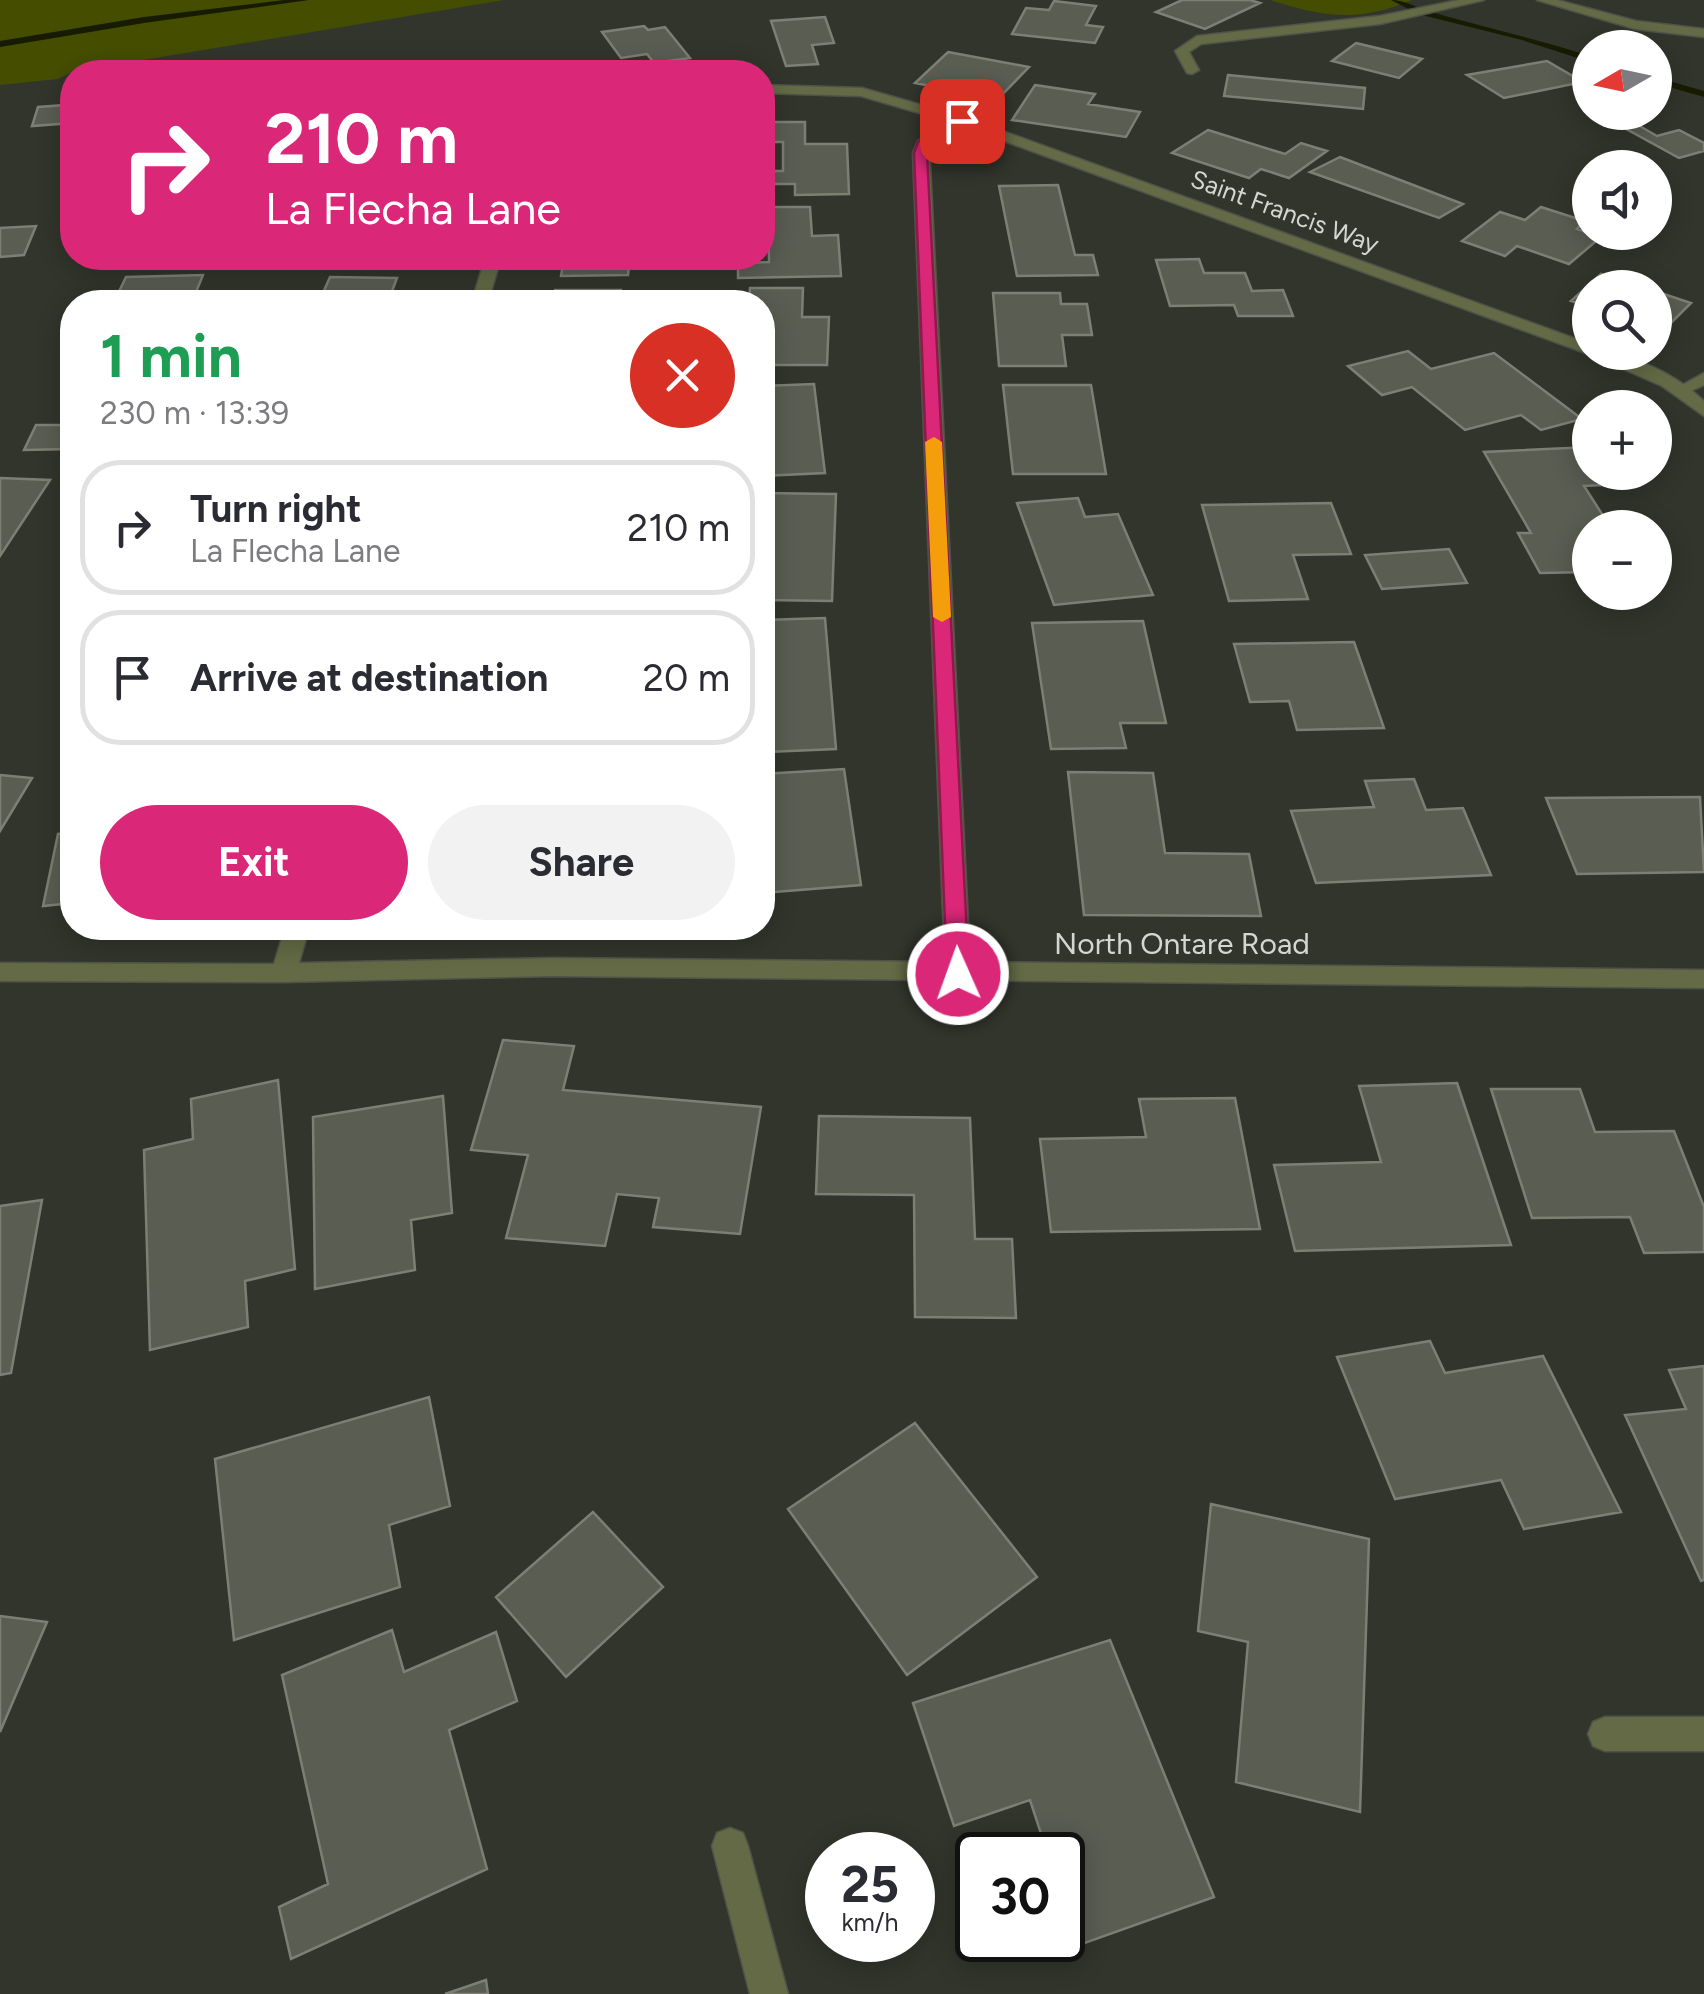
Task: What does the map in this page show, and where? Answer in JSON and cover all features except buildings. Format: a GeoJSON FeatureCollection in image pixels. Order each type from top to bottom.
{"type":"FeatureCollection","features":[{"type":"Feature","properties":{"kind":"street"},"geometry":{"type":"LineString","coordinates":[[1192,70],[1182,51],[1197,40],[1409,14],[1478,0]]}},
{"type":"Feature","properties":{"kind":"street"},"geometry":{"type":"LineString","coordinates":[[1543,0],[1634,25],[1704,33]]}},
{"type":"Feature","properties":{"kind":"street","name":"Saint Francis Way"},"geometry":{"type":"LineString","coordinates":[[775,89],[862,92],[962,121],[1572,343]]}},
{"type":"Feature","properties":{"kind":"street"},"geometry":{"type":"LineString","coordinates":[[958,974],[920,153],[923,144],[962,121]]}},
{"type":"Feature","properties":{"kind":"street","name":"Saint Francis Way"},"geometry":{"type":"LineString","coordinates":[[1638,370],[1684,389],[1704,411]]}},
{"type":"Feature","properties":{"kind":"street"},"geometry":{"type":"LineString","coordinates":[[1684,389],[1704,378]]}},
{"type":"Feature","properties":{"kind":"street"},"geometry":{"type":"LineString","coordinates":[[284,974],[293,940]]}},
{"type":"Feature","properties":{"kind":"street","name":"North Ontare Road"},"geometry":{"type":"LineString","coordinates":[[0,972],[284,974],[553,967],[1704,979]]}},
{"type":"Feature","properties":{"kind":"street"},"geometry":{"type":"LineString","coordinates":[[1604,1734],[1704,1734]]}},
{"type":"Feature","properties":{"kind":"street"},"geometry":{"type":"LineString","coordinates":[[730,1846],[769,1994]]}},
{"type":"Feature","properties":{"kind":"green space"},"geometry":{"type":"Polygon","coordinates":[[[0,0],[504,0],[144,60],[60,60],[58,79],[0,85],[0,0]]]}},
{"type":"Feature","properties":{"kind":"green space"},"geometry":{"type":"Polygon","coordinates":[[[1270,0],[1412,0],[1375,12],[1341,15],[1270,0]]]}},
{"type":"Feature","properties":{"kind":"waterway"},"geometry":{"type":"LineString","coordinates":[[0,44],[144,20],[305,0]]}},
{"type":"Feature","properties":{"kind":"waterway"},"geometry":{"type":"LineString","coordinates":[[1395,0],[1421,12],[1572,53]]}},
{"type":"Feature","properties":{"kind":"waterway"},"geometry":{"type":"LineString","coordinates":[[1672,85],[1704,94]]}},
{"type":"Feature","properties":{"kind":"slow traffic"},"geometry":{"type":"LineString","coordinates":[[934,442],[942,617]]}},
{"type":"Feature","properties":{"kind":"route"},"geometry":{"type":"LineString","coordinates":[[958,974],[920,153],[923,144],[962,121]]}}]}
